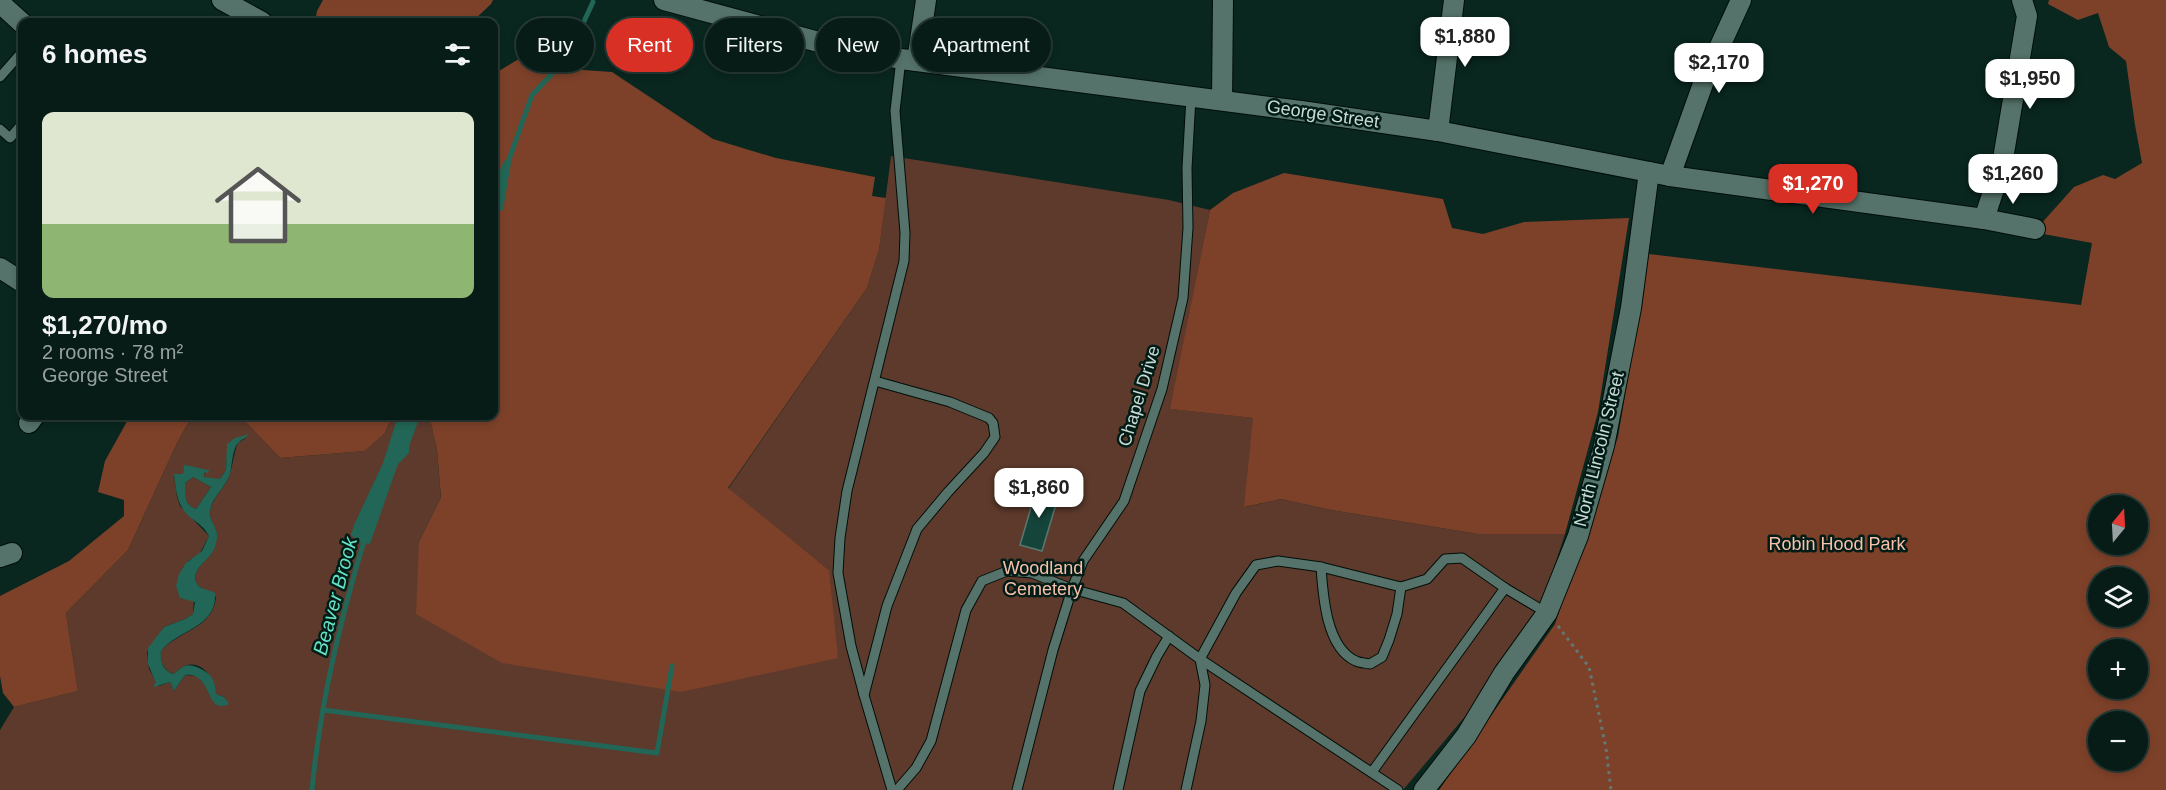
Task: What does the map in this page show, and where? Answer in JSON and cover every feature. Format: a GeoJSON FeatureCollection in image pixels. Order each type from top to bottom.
{"type":"FeatureCollection","features":[{"type":"Feature","properties":{"kind":"street"},"geometry":{"type":"LineString","coordinates":[[222,0],[255,18]]}},
{"type":"Feature","properties":{"kind":"street","name":"George Street"},"geometry":{"type":"LineString","coordinates":[[664,0],[837,47],[909,60],[1222,100],[1438,131],[1670,176],[1984,219],[2035,229]]}},
{"type":"Feature","properties":{"kind":"street"},"geometry":{"type":"LineString","coordinates":[[909,60],[926,0]]}},
{"type":"Feature","properties":{"kind":"street"},"geometry":{"type":"LineString","coordinates":[[1222,100],[1223,0]]}},
{"type":"Feature","properties":{"kind":"street"},"geometry":{"type":"LineString","coordinates":[[1438,131],[1454,0]]}},
{"type":"Feature","properties":{"kind":"street"},"geometry":{"type":"LineString","coordinates":[[1670,176],[1704,81],[1742,0]]}},
{"type":"Feature","properties":{"kind":"street"},"geometry":{"type":"LineString","coordinates":[[1984,219],[2002,165],[2027,16],[2022,0]]}},
{"type":"Feature","properties":{"kind":"street"},"geometry":{"type":"LineString","coordinates":[[0,3],[18,19]]}},
{"type":"Feature","properties":{"kind":"street","name":"North Lincoln Street"},"geometry":{"type":"LineString","coordinates":[[1424,790],[1466,736],[1504,674],[1547,613],[1578,536],[1604,446],[1631,308],[1649,172]]}},
{"type":"Feature","properties":{"kind":"street"},"geometry":{"type":"LineString","coordinates":[[0,268],[18,279]]}},
{"type":"Feature","properties":{"kind":"lane"},"geometry":{"type":"LineString","coordinates":[[0,77],[18,57]]}},
{"type":"Feature","properties":{"kind":"lane"},"geometry":{"type":"LineString","coordinates":[[909,60],[895,111],[905,233],[904,261],[847,491],[840,538],[838,573],[851,646],[894,790],[916,768],[931,741],[966,610],[982,581],[1007,571],[1032,573],[1072,588],[1124,603],[1200,659],[1398,790]]}},
{"type":"Feature","properties":{"kind":"lane","name":"Chapel Drive"},"geometry":{"type":"LineString","coordinates":[[1017,790],[1053,650],[1072,588],[1083,561],[1124,501],[1162,389],[1183,298],[1188,228],[1187,168],[1191,97]]}},
{"type":"Feature","properties":{"kind":"lane"},"geometry":{"type":"LineString","coordinates":[[0,129],[10,138],[18,129]]}},
{"type":"Feature","properties":{"kind":"lane"},"geometry":{"type":"LineString","coordinates":[[864,695],[887,606],[917,529],[984,453],[995,437],[993,423],[989,418],[950,402],[875,381]]}},
{"type":"Feature","properties":{"kind":"lane"},"geometry":{"type":"LineString","coordinates":[[1186,790],[1201,721],[1205,685],[1200,659],[1236,592],[1256,565],[1278,561],[1321,567],[1401,587],[1427,579],[1445,559],[1462,558],[1505,588],[1547,613]]}},
{"type":"Feature","properties":{"kind":"lane"},"geometry":{"type":"LineString","coordinates":[[1321,567],[1324,604],[1335,637],[1343,652],[1357,662],[1370,664],[1382,657],[1397,614],[1401,587]]}},
{"type":"Feature","properties":{"kind":"lane"},"geometry":{"type":"LineString","coordinates":[[1372,772],[1505,588]]}},
{"type":"Feature","properties":{"kind":"lane"},"geometry":{"type":"LineString","coordinates":[[1118,790],[1140,691],[1169,636]]}},
{"type":"Feature","properties":{"kind":"path"},"geometry":{"type":"LineString","coordinates":[[1547,613],[1589,668],[1606,748],[1611,790]]}},
{"type":"Feature","properties":{"kind":"green space"},"geometry":{"type":"Polygon","coordinates":[[[323,0],[493,0],[476,18],[316,18],[323,0]]]}},
{"type":"Feature","properties":{"kind":"green space","name":"Robin Hood Park"},"geometry":{"type":"Polygon","coordinates":[[[2049,0],[2166,0],[2166,790],[1439,790],[1555,624],[1618,437],[1649,254],[2081,305],[2092,243],[2038,233],[2040,225],[2074,187],[2103,175],[2115,179],[2142,163],[2126,61],[2109,47],[2098,13],[2078,20],[2048,4],[2049,0]]]}},
{"type":"Feature","properties":{"kind":"green space"},"geometry":{"type":"Polygon","coordinates":[[[516,61],[516,72],[612,72],[713,139],[776,158],[875,177],[872,196],[886,198],[879,250],[867,288],[728,488],[829,570],[838,658],[681,692],[502,663],[416,614],[419,542],[441,498],[437,450],[430,420],[498,420],[498,72],[516,61]]]}},
{"type":"Feature","properties":{"kind":"green space","name":"Woodland Cemetery"},"geometry":{"type":"Polygon","coordinates":[[[891,156],[1169,200],[1210,210],[1171,409],[1254,418],[1245,507],[1281,499],[1331,510],[1478,534],[1565,534],[1540,610],[1468,713],[1403,790],[0,790],[0,730],[14,707],[78,691],[66,613],[128,550],[190,420],[244,420],[280,458],[365,451],[385,433],[390,420],[430,420],[437,450],[441,499],[419,542],[829,570],[728,489],[867,288],[879,250],[891,156]],[[246,438],[228,444],[226,470],[220,479],[204,477],[205,470],[189,466],[184,469],[183,474],[174,476],[180,506],[209,536],[199,555],[188,561],[180,598],[194,600],[193,614],[164,627],[147,652],[149,669],[159,686],[170,682],[174,691],[185,675],[199,676],[219,705],[223,706],[226,701],[224,697],[215,694],[215,688],[207,672],[197,665],[191,665],[173,674],[163,665],[161,651],[168,644],[202,623],[213,608],[216,597],[198,586],[196,573],[214,548],[217,535],[210,513],[214,500],[228,479],[238,443],[246,438]]]}},
{"type":"Feature","properties":{"kind":"green space"},"geometry":{"type":"Polygon","coordinates":[[[1284,173],[1443,199],[1452,228],[1483,234],[1524,222],[1629,218],[1598,412],[1565,534],[1478,534],[1331,510],[1281,499],[1244,507],[1253,418],[1170,409],[1210,210],[1233,193],[1284,173]]]}},
{"type":"Feature","properties":{"kind":"green space"},"geometry":{"type":"Polygon","coordinates":[[[128,420],[190,420],[128,550],[66,613],[78,691],[14,707],[3,693],[0,676],[0,596],[69,561],[124,516],[124,500],[98,492],[105,461],[128,420]]]}},
{"type":"Feature","properties":{"kind":"green space"},"geometry":{"type":"Polygon","coordinates":[[[244,420],[390,420],[385,433],[365,451],[280,458],[244,420]]]}},
{"type":"Feature","properties":{"kind":"green space"},"geometry":{"type":"Polygon","coordinates":[[[193,477],[211,487],[196,509],[189,505],[185,495],[185,483],[193,477]]]}},
{"type":"Feature","properties":{"kind":"shaded area"},"geometry":{"type":"Polygon","coordinates":[[[504,161],[511,163],[503,210],[498,211],[498,175],[504,161]]]}},
{"type":"Feature","properties":{"kind":"shaded area"},"geometry":{"type":"Polygon","coordinates":[[[397,420],[419,420],[409,446],[409,453],[398,464],[370,544],[360,543],[351,535],[383,463],[397,420]]]}},
{"type":"Feature","properties":{"kind":"shaded area"},"geometry":{"type":"Polygon","coordinates":[[[249,434],[236,446],[228,479],[211,507],[210,517],[216,530],[217,540],[213,552],[199,567],[196,576],[199,587],[215,593],[214,604],[203,621],[161,651],[163,665],[170,673],[173,674],[190,665],[210,675],[214,681],[216,694],[224,697],[229,704],[221,706],[212,699],[201,680],[194,676],[185,675],[174,691],[170,682],[154,687],[156,683],[148,664],[148,648],[164,627],[193,614],[195,602],[180,598],[176,586],[179,574],[186,563],[202,551],[209,536],[183,509],[178,498],[174,474],[183,474],[184,465],[209,470],[208,473],[205,472],[204,477],[220,479],[226,470],[227,444],[235,438],[249,434]],[[193,477],[185,483],[186,498],[189,504],[196,509],[211,487],[193,477]]]}},
{"type":"Feature","properties":{"kind":"building"},"geometry":{"type":"Polygon","coordinates":[[[1037,487],[1059,494],[1042,551],[1020,545],[1037,487]]]}},
{"type":"Feature","properties":{"kind":"waterway","name":"Beaver Brook"},"geometry":{"type":"LineString","coordinates":[[506,168],[532,95],[567,58],[593,2]]}},
{"type":"Feature","properties":{"kind":"waterway","name":"Beaver Brook"},"geometry":{"type":"LineString","coordinates":[[312,790],[320,726],[332,662],[365,538]]}},
{"type":"Feature","properties":{"kind":"waterway"},"geometry":{"type":"LineString","coordinates":[[323,710],[657,753],[672,666]]}}]}
